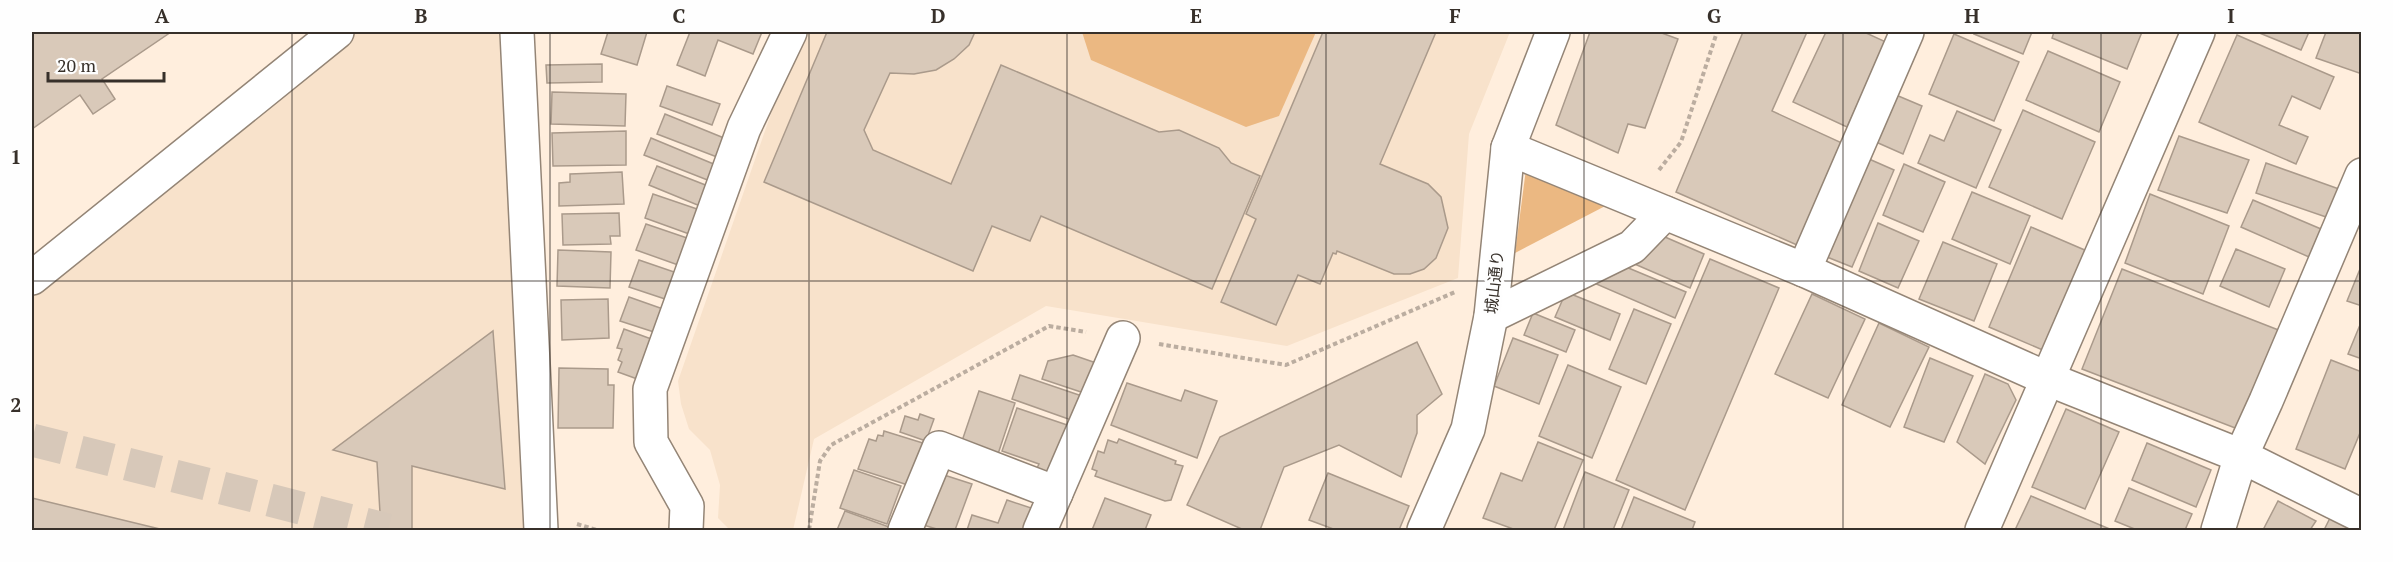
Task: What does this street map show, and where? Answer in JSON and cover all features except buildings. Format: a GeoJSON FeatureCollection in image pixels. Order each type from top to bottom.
{"type":"FeatureCollection","features":[{"type":"Feature","properties":{"kind":"street"},"geometry":{"type":"LineString","coordinates":[[32,278],[337,32]]}},
{"type":"Feature","properties":{"kind":"street"},"geometry":{"type":"LineString","coordinates":[[517,32],[541,531]]}},
{"type":"Feature","properties":{"kind":"street"},"geometry":{"type":"LineString","coordinates":[[686,531],[687,506],[651,442],[650,388],[744,128],[790,32]]}},
{"type":"Feature","properties":{"kind":"street","name":"城山通り"},"geometry":{"type":"LineString","coordinates":[[1424,531],[1468,429],[1491,316],[1508,148],[1553,32]]}},
{"type":"Feature","properties":{"kind":"street"},"geometry":{"type":"LineString","coordinates":[[1804,270],[1907,32]]}},
{"type":"Feature","properties":{"kind":"street"},"geometry":{"type":"LineString","coordinates":[[1982,531],[2198,32]]}},
{"type":"Feature","properties":{"kind":"street"},"geometry":{"type":"LineString","coordinates":[[1508,148],[1804,270],[2048,379],[2241,456],[2361,516]]}},
{"type":"Feature","properties":{"kind":"street"},"geometry":{"type":"LineString","coordinates":[[2218,531],[2241,456],[2361,175]]}},
{"type":"Feature","properties":{"kind":"street"},"geometry":{"type":"LineString","coordinates":[[1491,316],[1632,247],[1665,213]]}},
{"type":"Feature","properties":{"kind":"street"},"geometry":{"type":"LineString","coordinates":[[1040,531],[1123,338]]}},
{"type":"Feature","properties":{"kind":"street"},"geometry":{"type":"LineString","coordinates":[[905,531],[939,448],[1056,493]]}},
{"type":"Feature","properties":{"kind":"shaded area"},"geometry":{"type":"Polygon","coordinates":[[[352,32],[506,32],[529,530],[32,530],[32,294],[190,169],[352,32]]]}},
{"type":"Feature","properties":{"kind":"shaded area"},"geometry":{"type":"Polygon","coordinates":[[[809,32],[1510,32],[1469,134],[1458,278],[1287,346],[1046,306],[814,439],[793,530],[730,530],[718,518],[720,485],[710,450],[689,429],[681,404],[678,381],[773,108],[809,32]]]}},
{"type":"Feature","properties":{"kind":"shaded area"},"geometry":{"type":"Polygon","coordinates":[[[1082,32],[1316,32],[1279,116],[1246,127],[1091,60],[1082,32]]]}},
{"type":"Feature","properties":{"kind":"shaded area"},"geometry":{"type":"Polygon","coordinates":[[[1526,169],[1611,203],[1515,253],[1526,169]]]}},
{"type":"Feature","properties":{"kind":"tunnel"},"geometry":{"type":"LineString","coordinates":[[32,440],[388,530]]}}]}
